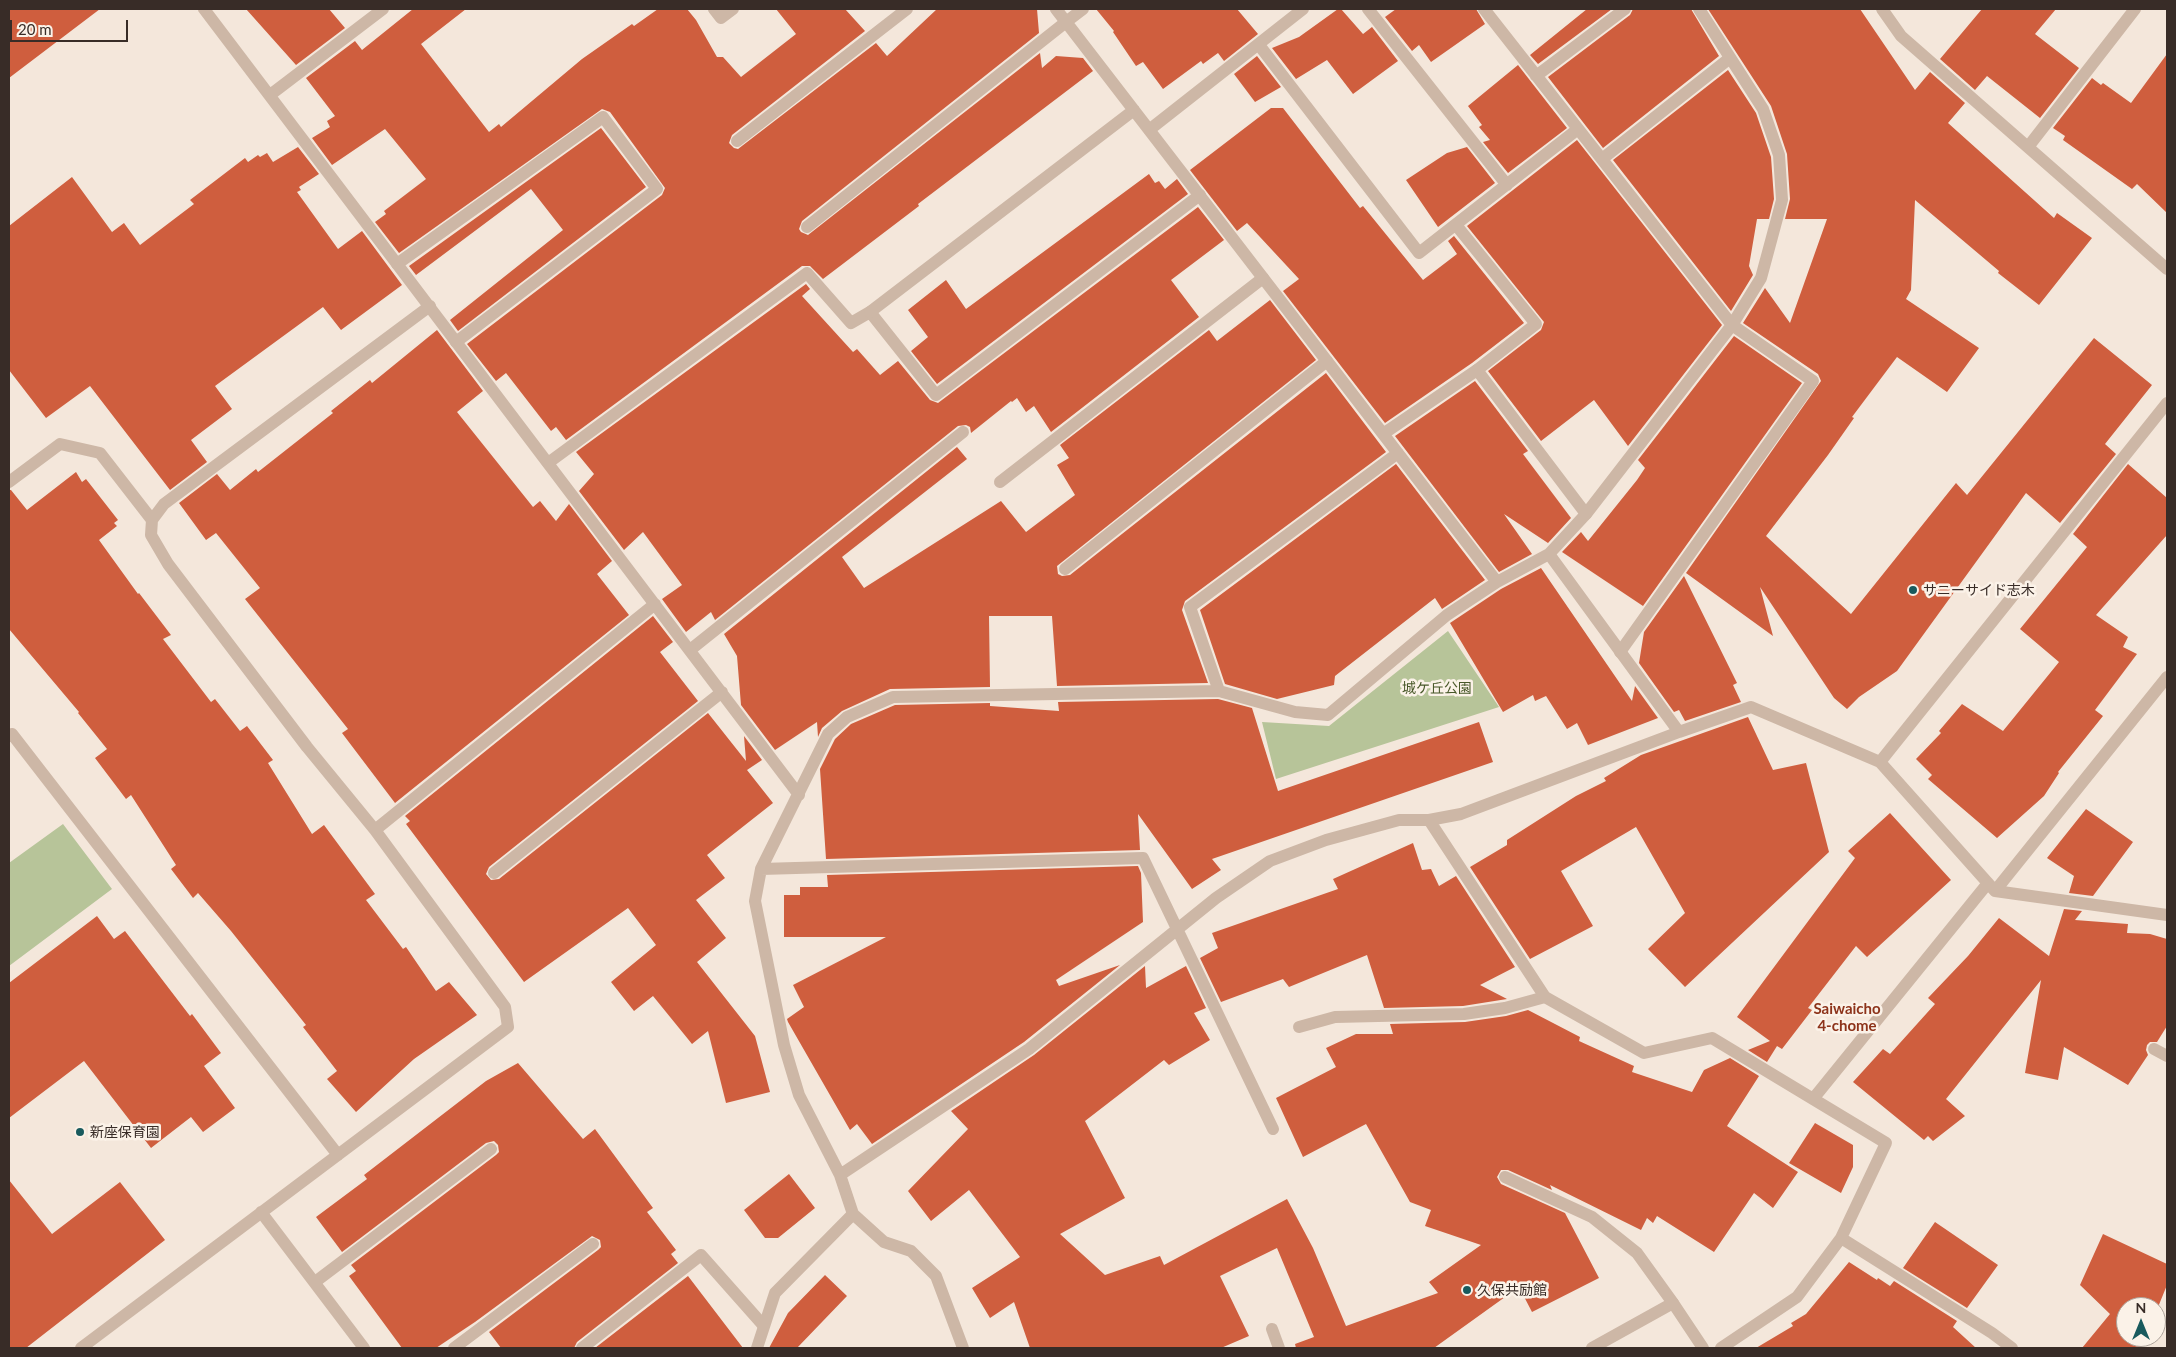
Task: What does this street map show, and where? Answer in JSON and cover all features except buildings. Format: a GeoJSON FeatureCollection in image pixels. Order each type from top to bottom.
{"type":"FeatureCollection","features":[{"type":"Feature","properties":{"kind":"street"},"geometry":{"type":"LineString","coordinates":[[204,9],[799,795]]}},
{"type":"Feature","properties":{"kind":"street"},"geometry":{"type":"LineString","coordinates":[[270,95],[383,9]]}},
{"type":"Feature","properties":{"kind":"street"},"geometry":{"type":"LineString","coordinates":[[714,9],[721,18],[733,9]]}},
{"type":"Feature","properties":{"kind":"street"},"geometry":{"type":"LineString","coordinates":[[737,142],[907,9]]}},
{"type":"Feature","properties":{"kind":"street"},"geometry":{"type":"LineString","coordinates":[[1056,9],[1497,582]]}},
{"type":"Feature","properties":{"kind":"street"},"geometry":{"type":"LineString","coordinates":[[807,227],[1083,9]]}},
{"type":"Feature","properties":{"kind":"street"},"geometry":{"type":"LineString","coordinates":[[1149,130],[1303,9]]}},
{"type":"Feature","properties":{"kind":"street"},"geometry":{"type":"LineString","coordinates":[[1368,9],[1508,185]]}},
{"type":"Feature","properties":{"kind":"street"},"geometry":{"type":"LineString","coordinates":[[1484,9],[1732,325],[1813,381],[1620,652]]}},
{"type":"Feature","properties":{"kind":"street"},"geometry":{"type":"LineString","coordinates":[[1536,76],[1625,9]]}},
{"type":"Feature","properties":{"kind":"street"},"geometry":{"type":"LineString","coordinates":[[962,1348],[936,1276],[911,1252],[884,1242],[853,1214],[840,1175],[799,1095],[784,1045],[755,901],[761,869],[828,734],[847,717],[893,698],[1219,691],[1296,712],[1328,715],[1447,615],[1497,582],[1549,554],[1586,514],[1732,325],[1760,278],[1782,200],[1779,154],[1763,109],[1699,9]]}},
{"type":"Feature","properties":{"kind":"street"},"geometry":{"type":"LineString","coordinates":[[1882,9],[1901,36],[2167,269]]}},
{"type":"Feature","properties":{"kind":"street"},"geometry":{"type":"LineString","coordinates":[[2028,147],[2135,9]]}},
{"type":"Feature","properties":{"kind":"street"},"geometry":{"type":"LineString","coordinates":[[1259,45],[1418,253],[1578,129]]}},
{"type":"Feature","properties":{"kind":"street"},"geometry":{"type":"LineString","coordinates":[[1602,159],[1730,58]]}},
{"type":"Feature","properties":{"kind":"street"},"geometry":{"type":"LineString","coordinates":[[548,463],[807,273],[851,323],[870,312],[1134,110]]}},
{"type":"Feature","properties":{"kind":"street"},"geometry":{"type":"LineString","coordinates":[[397,264],[603,117],[657,188],[456,342]]}},
{"type":"Feature","properties":{"kind":"street"},"geometry":{"type":"LineString","coordinates":[[870,312],[936,395],[1200,195]]}},
{"type":"Feature","properties":{"kind":"street"},"geometry":{"type":"LineString","coordinates":[[1383,434],[1477,370],[1536,324],[1456,225]]}},
{"type":"Feature","properties":{"kind":"street"},"geometry":{"type":"LineString","coordinates":[[1000,482],[1263,278]]}},
{"type":"Feature","properties":{"kind":"street"},"geometry":{"type":"LineString","coordinates":[[81,1348],[508,1027],[505,1007],[376,830],[307,747],[168,564],[151,535],[152,520],[164,504],[430,306]]}},
{"type":"Feature","properties":{"kind":"street"},"geometry":{"type":"LineString","coordinates":[[1065,569],[1327,361]]}},
{"type":"Feature","properties":{"kind":"street"},"geometry":{"type":"LineString","coordinates":[[1477,370],[1586,514]]}},
{"type":"Feature","properties":{"kind":"street"},"geometry":{"type":"LineString","coordinates":[[1880,762],[2167,403]]}},
{"type":"Feature","properties":{"kind":"street"},"geometry":{"type":"LineString","coordinates":[[690,650],[963,432]]}},
{"type":"Feature","properties":{"kind":"street"},"geometry":{"type":"LineString","coordinates":[[9,482],[60,444],[100,454],[152,520]]}},
{"type":"Feature","properties":{"kind":"street"},"geometry":{"type":"LineString","coordinates":[[1219,691],[1190,606],[1398,453]]}},
{"type":"Feature","properties":{"kind":"street"},"geometry":{"type":"LineString","coordinates":[[1549,554],[1679,732]]}},
{"type":"Feature","properties":{"kind":"street"},"geometry":{"type":"LineString","coordinates":[[376,830],[655,604]]}},
{"type":"Feature","properties":{"kind":"street"},"geometry":{"type":"LineString","coordinates":[[1813,1099],[2167,677]]}},
{"type":"Feature","properties":{"kind":"street"},"geometry":{"type":"LineString","coordinates":[[494,873],[722,692]]}},
{"type":"Feature","properties":{"kind":"street"},"geometry":{"type":"LineString","coordinates":[[840,1175],[1029,1049],[1216,898],[1270,861],[1326,840],[1399,820],[1429,820],[1461,814],[1679,732],[1752,707],[1880,762],[1992,887],[2167,915]]}},
{"type":"Feature","properties":{"kind":"street"},"geometry":{"type":"LineString","coordinates":[[10,734],[338,1155]]}},
{"type":"Feature","properties":{"kind":"street"},"geometry":{"type":"LineString","coordinates":[[1429,820],[1545,997],[1644,1053],[1712,1038],[1886,1143],[1841,1238],[1797,1297],[1721,1348]]}},
{"type":"Feature","properties":{"kind":"street"},"geometry":{"type":"LineString","coordinates":[[761,869],[1143,858],[1272,1129]]}},
{"type":"Feature","properties":{"kind":"street"},"geometry":{"type":"LineString","coordinates":[[1299,1027],[1335,1017],[1464,1014],[1505,1008],[1545,997]]}},
{"type":"Feature","properties":{"kind":"street"},"geometry":{"type":"LineString","coordinates":[[2154,1049],[2167,1056]]}},
{"type":"Feature","properties":{"kind":"street"},"geometry":{"type":"LineString","coordinates":[[315,1282],[491,1149]]}},
{"type":"Feature","properties":{"kind":"street"},"geometry":{"type":"LineString","coordinates":[[1505,1177],[1592,1217],[1638,1253],[1703,1348]]}},
{"type":"Feature","properties":{"kind":"street"},"geometry":{"type":"LineString","coordinates":[[261,1212],[364,1348]]}},
{"type":"Feature","properties":{"kind":"street"},"geometry":{"type":"LineString","coordinates":[[757,1348],[775,1293],[853,1214]]}},
{"type":"Feature","properties":{"kind":"street"},"geometry":{"type":"LineString","coordinates":[[1841,1238],[1992,1333],[2012,1348]]}},
{"type":"Feature","properties":{"kind":"street"},"geometry":{"type":"LineString","coordinates":[[454,1348],[593,1244]]}},
{"type":"Feature","properties":{"kind":"street"},"geometry":{"type":"LineString","coordinates":[[582,1348],[702,1255],[763,1325]]}},
{"type":"Feature","properties":{"kind":"street"},"geometry":{"type":"LineString","coordinates":[[1592,1348],[1673,1303]]}},
{"type":"Feature","properties":{"kind":"street"},"geometry":{"type":"LineString","coordinates":[[1272,1329],[1280,1348]]}},
{"type":"Feature","properties":{"kind":"green space","name":"城ケ丘公園"},"geometry":{"type":"Polygon","coordinates":[[[1448,631],[1499,707],[1276,779],[1262,722],[1329,726],[1448,631]]]}},
{"type":"Feature","properties":{"kind":"green space"},"geometry":{"type":"Polygon","coordinates":[[[63,824],[112,889],[9,966],[9,863],[63,824]]]}},
{"type":"Feature","properties":{"kind":"place","name":"サニーサイド志木"},"geometry":{"type":"Point","coordinates":[1913,590]}},
{"type":"Feature","properties":{"kind":"place","name":"新座保育園"},"geometry":{"type":"Point","coordinates":[80,1132]}},
{"type":"Feature","properties":{"kind":"place","name":"久保共励館"},"geometry":{"type":"Point","coordinates":[1467,1290]}},
{"type":"Feature","properties":{"kind":"district","name":"Saiwaicho 4-chome"},"geometry":{"type":"Point","coordinates":[1847,1018]}}]}
